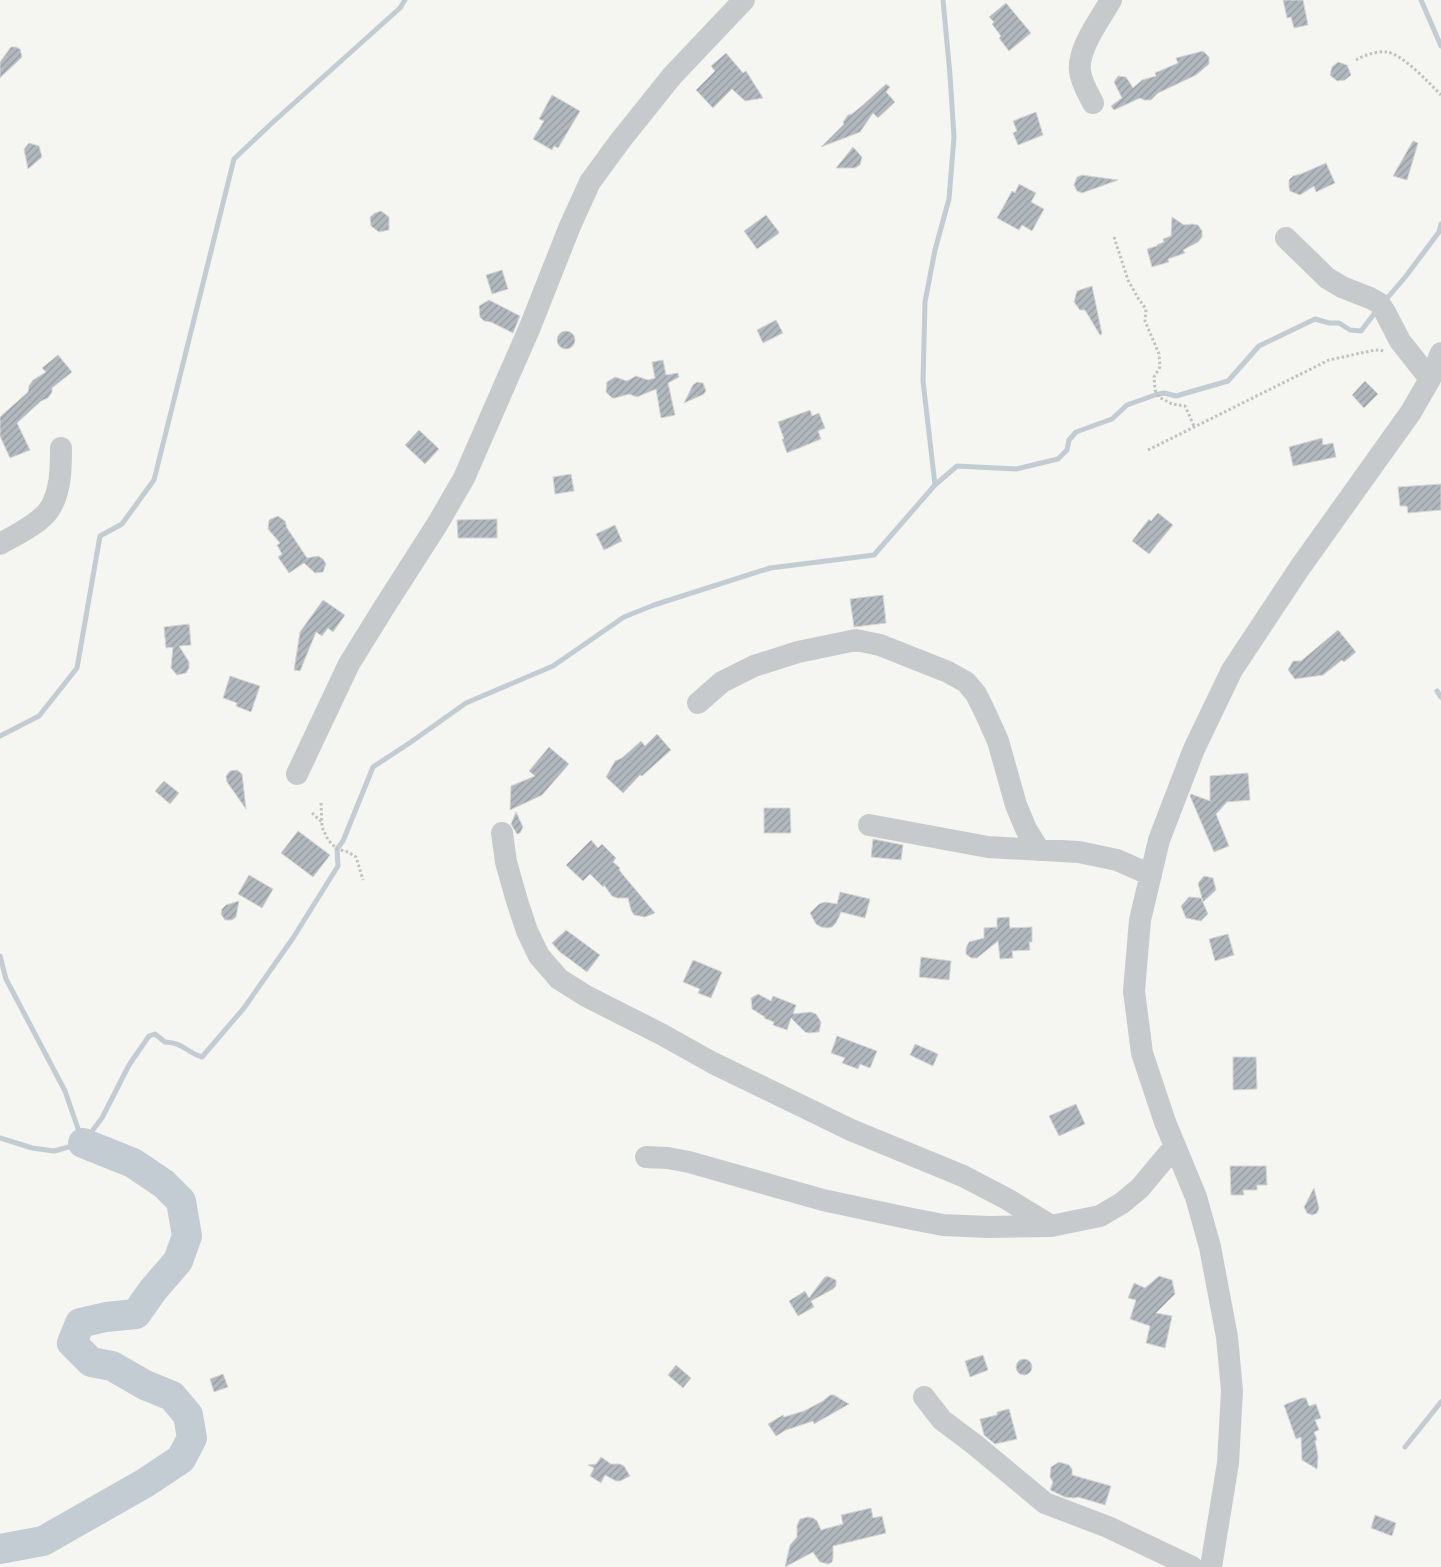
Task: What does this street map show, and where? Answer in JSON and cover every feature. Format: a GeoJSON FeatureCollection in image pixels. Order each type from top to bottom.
{"type":"FeatureCollection","features":[{"type":"Feature","properties":{"kind":"street"},"geometry":{"type":"LineString","coordinates":[[297,774],[350,664],[464,478],[530,327],[570,226],[590,182],[672,76],[744,0]]}},
{"type":"Feature","properties":{"kind":"street"},"geometry":{"type":"LineString","coordinates":[[1093,103],[1084,86],[1080,71],[1080,59],[1085,45],[1112,0]]}},
{"type":"Feature","properties":{"kind":"street"},"geometry":{"type":"LineString","coordinates":[[1286,238],[1327,278],[1379,303],[1386,312],[1400,340],[1430,379]]}},
{"type":"Feature","properties":{"kind":"street"},"geometry":{"type":"LineString","coordinates":[[1211,1567],[1228,1463],[1232,1391],[1227,1337],[1210,1247],[1196,1197],[1165,1122],[1142,1053],[1134,991],[1140,920],[1159,840],[1194,749],[1232,670],[1296,574],[1411,412],[1430,379],[1441,353]]}},
{"type":"Feature","properties":{"kind":"street"},"geometry":{"type":"LineString","coordinates":[[0,544],[34,523],[48,510],[56,494],[61,471],[61,448]]}},
{"type":"Feature","properties":{"kind":"street"},"geometry":{"type":"LineString","coordinates":[[698,703],[722,682],[754,666],[798,652],[856,640],[880,645],[948,672],[966,682],[976,694],[998,741],[1016,805],[1026,829],[1039,850]]}},
{"type":"Feature","properties":{"kind":"street"},"geometry":{"type":"LineString","coordinates":[[870,825],[988,847],[1079,852],[1116,860],[1151,875]]}},
{"type":"Feature","properties":{"kind":"street"},"geometry":{"type":"LineString","coordinates":[[502,833],[506,862],[527,930],[539,956],[560,979],[586,996],[661,1034],[713,1064],[851,1130],[963,1176],[1007,1199],[1051,1226]]}},
{"type":"Feature","properties":{"kind":"street"},"geometry":{"type":"LineString","coordinates":[[646,1157],[668,1158],[689,1162],[823,1200],[934,1223],[988,1227],[1051,1226],[1100,1216],[1122,1203],[1140,1188],[1175,1146]]}},
{"type":"Feature","properties":{"kind":"street"},"geometry":{"type":"LineString","coordinates":[[924,1397],[942,1420],[1046,1503],[1108,1527],[1192,1567]]}},
{"type":"Feature","properties":{"kind":"path"},"geometry":{"type":"LineString","coordinates":[[1356,60],[1373,53],[1388,51],[1413,67],[1441,95]]}},
{"type":"Feature","properties":{"kind":"path"},"geometry":{"type":"LineString","coordinates":[[1114,237],[1128,280],[1146,309],[1145,321],[1159,354],[1160,367],[1154,377],[1155,390],[1159,397],[1172,404],[1185,406],[1194,426]]}},
{"type":"Feature","properties":{"kind":"path"},"geometry":{"type":"LineString","coordinates":[[1148,450],[1329,360],[1375,350],[1410,353]]}},
{"type":"Feature","properties":{"kind":"path"},"geometry":{"type":"LineString","coordinates":[[322,803],[322,823],[328,840],[337,849],[348,852],[356,857],[363,880]]}},
{"type":"Feature","properties":{"kind":"path"},"geometry":{"type":"LineString","coordinates":[[312,813],[322,823]]}},
{"type":"Feature","properties":{"kind":"building"},"geometry":{"type":"Polygon","coordinates":[[[1283,0],[1303,0],[1308,25],[1294,28],[1291,17],[1287,18],[1283,0]]]}},
{"type":"Feature","properties":{"kind":"building"},"geometry":{"type":"Polygon","coordinates":[[[1006,3],[1031,33],[1009,51],[999,38],[1001,36],[992,24],[994,22],[989,17],[1006,3]]]}},
{"type":"Feature","properties":{"kind":"building"},"geometry":{"type":"Polygon","coordinates":[[[11,47],[20,49],[22,57],[0,78],[0,62],[11,47]]]}},
{"type":"Feature","properties":{"kind":"building"},"geometry":{"type":"Polygon","coordinates":[[[1203,51],[1209,57],[1209,64],[1196,75],[1158,93],[1151,100],[1140,98],[1114,110],[1111,106],[1122,98],[1114,82],[1118,76],[1126,77],[1133,88],[1142,80],[1156,76],[1155,73],[1178,63],[1176,58],[1203,51]]]}},
{"type":"Feature","properties":{"kind":"building"},"geometry":{"type":"Polygon","coordinates":[[[726,53],[743,73],[746,71],[763,98],[745,101],[732,89],[713,108],[696,90],[715,71],[711,66],[726,53]]]}},
{"type":"Feature","properties":{"kind":"building"},"geometry":{"type":"Polygon","coordinates":[[[1338,62],[1347,65],[1351,75],[1345,80],[1337,81],[1330,75],[1332,67],[1338,62]]]}},
{"type":"Feature","properties":{"kind":"building"},"geometry":{"type":"Polygon","coordinates":[[[886,84],[890,87],[886,92],[895,102],[878,118],[873,113],[860,132],[821,147],[844,124],[843,122],[848,115],[852,114],[886,84]]]}},
{"type":"Feature","properties":{"kind":"building"},"geometry":{"type":"Polygon","coordinates":[[[552,95],[580,111],[558,148],[554,146],[552,150],[533,139],[544,121],[539,119],[552,95]]]}},
{"type":"Feature","properties":{"kind":"building"},"geometry":{"type":"Polygon","coordinates":[[[1036,112],[1043,135],[1018,145],[1013,133],[1017,131],[1013,121],[1036,112]]]}},
{"type":"Feature","properties":{"kind":"building"},"geometry":{"type":"Polygon","coordinates":[[[1413,141],[1418,143],[1407,180],[1393,176],[1413,141]]]}},
{"type":"Feature","properties":{"kind":"building"},"geometry":{"type":"Polygon","coordinates":[[[29,143],[39,146],[42,157],[28,169],[24,149],[29,143]]]}},
{"type":"Feature","properties":{"kind":"building"},"geometry":{"type":"Polygon","coordinates":[[[853,147],[862,157],[860,165],[855,168],[836,168],[853,147]]]}},
{"type":"Feature","properties":{"kind":"building"},"geometry":{"type":"Polygon","coordinates":[[[1326,163],[1335,183],[1316,192],[1314,186],[1300,195],[1290,191],[1289,180],[1293,176],[1326,163]]]}},
{"type":"Feature","properties":{"kind":"building"},"geometry":{"type":"Polygon","coordinates":[[[1082,175],[1118,180],[1082,193],[1077,191],[1074,185],[1077,177],[1082,175]]]}},
{"type":"Feature","properties":{"kind":"building"},"geometry":{"type":"Polygon","coordinates":[[[1019,184],[1036,193],[1031,202],[1044,209],[1032,231],[1022,225],[1019,230],[997,218],[1012,191],[1015,193],[1019,184]]]}},
{"type":"Feature","properties":{"kind":"building"},"geometry":{"type":"Polygon","coordinates":[[[381,211],[389,217],[389,230],[379,232],[371,226],[370,217],[381,211]]]}},
{"type":"Feature","properties":{"kind":"building"},"geometry":{"type":"Polygon","coordinates":[[[766,215],[779,232],[757,249],[744,231],[766,215]]]}},
{"type":"Feature","properties":{"kind":"building"},"geometry":{"type":"Polygon","coordinates":[[[1172,217],[1184,225],[1198,225],[1202,231],[1202,237],[1198,242],[1183,250],[1185,253],[1168,259],[1169,262],[1152,267],[1147,249],[1157,246],[1164,242],[1163,239],[1171,236],[1172,217]]]}},
{"type":"Feature","properties":{"kind":"building"},"geometry":{"type":"Polygon","coordinates":[[[502,270],[508,289],[492,294],[486,275],[502,270]]]}},
{"type":"Feature","properties":{"kind":"building"},"geometry":{"type":"Polygon","coordinates":[[[1092,286],[1102,334],[1100,335],[1085,310],[1080,310],[1074,302],[1077,291],[1092,286]]]}},
{"type":"Feature","properties":{"kind":"building"},"geometry":{"type":"Polygon","coordinates":[[[489,300],[520,316],[513,333],[491,322],[484,321],[480,317],[479,306],[489,300]]]}},
{"type":"Feature","properties":{"kind":"building"},"geometry":{"type":"Polygon","coordinates":[[[776,320],[783,333],[763,343],[757,330],[776,320]]]}},
{"type":"Feature","properties":{"kind":"building"},"geometry":{"type":"Polygon","coordinates":[[[566,331],[572,334],[575,340],[572,346],[566,349],[560,346],[557,340],[560,334],[566,331]]]}},
{"type":"Feature","properties":{"kind":"building"},"geometry":{"type":"Polygon","coordinates":[[[58,355],[72,372],[52,388],[48,398],[41,401],[17,423],[30,450],[10,458],[0,436],[0,417],[28,392],[33,380],[46,372],[42,368],[58,355]]]}},
{"type":"Feature","properties":{"kind":"building"},"geometry":{"type":"Polygon","coordinates":[[[663,360],[666,375],[678,373],[679,377],[668,383],[675,415],[661,418],[656,389],[637,397],[629,394],[612,398],[606,392],[607,382],[615,377],[627,381],[636,376],[648,380],[655,378],[652,362],[663,360]]]}},
{"type":"Feature","properties":{"kind":"building"},"geometry":{"type":"Polygon","coordinates":[[[1365,381],[1378,394],[1364,408],[1352,395],[1365,381]]]}},
{"type":"Feature","properties":{"kind":"building"},"geometry":{"type":"Polygon","coordinates":[[[697,382],[703,383],[706,391],[704,394],[684,403],[693,385],[697,382]]]}},
{"type":"Feature","properties":{"kind":"building"},"geometry":{"type":"Polygon","coordinates":[[[810,410],[812,416],[819,413],[825,428],[818,431],[821,439],[787,453],[778,422],[810,410]]]}},
{"type":"Feature","properties":{"kind":"building"},"geometry":{"type":"Polygon","coordinates":[[[419,430],[439,449],[425,464],[405,445],[419,430]]]}},
{"type":"Feature","properties":{"kind":"building"},"geometry":{"type":"Polygon","coordinates":[[[1322,438],[1323,445],[1333,443],[1336,457],[1293,466],[1289,447],[1322,438]]]}},
{"type":"Feature","properties":{"kind":"building"},"geometry":{"type":"Polygon","coordinates":[[[571,474],[574,491],[555,494],[553,477],[571,474]]]}},
{"type":"Feature","properties":{"kind":"building"},"geometry":{"type":"Polygon","coordinates":[[[1441,484],[1441,510],[1408,513],[1407,506],[1400,506],[1398,487],[1441,484]]]}},
{"type":"Feature","properties":{"kind":"building"},"geometry":{"type":"Polygon","coordinates":[[[1158,513],[1173,525],[1149,554],[1132,541],[1149,519],[1151,521],[1158,513]]]}},
{"type":"Feature","properties":{"kind":"building"},"geometry":{"type":"Polygon","coordinates":[[[278,516],[285,521],[287,528],[307,558],[318,556],[323,559],[326,564],[323,572],[315,573],[304,563],[289,573],[278,557],[282,554],[277,545],[280,543],[268,529],[269,520],[278,516]]]}},
{"type":"Feature","properties":{"kind":"building"},"geometry":{"type":"Polygon","coordinates":[[[497,519],[497,538],[458,538],[457,520],[497,519]]]}},
{"type":"Feature","properties":{"kind":"building"},"geometry":{"type":"Polygon","coordinates":[[[615,525],[622,541],[604,550],[596,534],[615,525]]]}},
{"type":"Feature","properties":{"kind":"building"},"geometry":{"type":"Polygon","coordinates":[[[883,595],[886,623],[854,627],[850,599],[883,595]]]}},
{"type":"Feature","properties":{"kind":"building"},"geometry":{"type":"Polygon","coordinates":[[[323,600],[345,615],[333,632],[328,628],[322,636],[316,632],[300,671],[294,670],[300,632],[323,600]]]}},
{"type":"Feature","properties":{"kind":"building"},"geometry":{"type":"Polygon","coordinates":[[[189,624],[191,645],[179,646],[189,662],[189,668],[186,673],[177,675],[171,668],[173,647],[166,648],[164,627],[189,624]]]}},
{"type":"Feature","properties":{"kind":"building"},"geometry":{"type":"Polygon","coordinates":[[[1338,630],[1356,652],[1323,675],[1295,679],[1288,670],[1293,661],[1301,661],[1338,630]]]}},
{"type":"Feature","properties":{"kind":"building"},"geometry":{"type":"Polygon","coordinates":[[[230,676],[260,686],[251,712],[236,706],[237,703],[223,698],[230,676]]]}},
{"type":"Feature","properties":{"kind":"building"},"geometry":{"type":"Polygon","coordinates":[[[657,734],[671,750],[642,776],[640,775],[623,793],[606,777],[615,761],[622,758],[641,741],[645,746],[657,734]]]}},
{"type":"Feature","properties":{"kind":"building"},"geometry":{"type":"Polygon","coordinates":[[[549,747],[569,764],[542,795],[510,810],[511,786],[535,776],[529,771],[549,747]]]}},
{"type":"Feature","properties":{"kind":"building"},"geometry":{"type":"Polygon","coordinates":[[[237,770],[242,774],[246,809],[227,782],[226,776],[230,771],[237,770]]]}},
{"type":"Feature","properties":{"kind":"building"},"geometry":{"type":"Polygon","coordinates":[[[1248,773],[1250,800],[1227,802],[1216,814],[1229,846],[1214,852],[1190,796],[1191,794],[1210,801],[1210,776],[1248,773]]]}},
{"type":"Feature","properties":{"kind":"building"},"geometry":{"type":"Polygon","coordinates":[[[164,781],[179,793],[170,804],[155,791],[164,781]]]}},
{"type":"Feature","properties":{"kind":"building"},"geometry":{"type":"Polygon","coordinates":[[[764,808],[790,808],[791,833],[764,833],[764,808]]]}},
{"type":"Feature","properties":{"kind":"building"},"geometry":{"type":"Polygon","coordinates":[[[516,812],[523,827],[520,833],[517,834],[511,824],[516,812]]]}},
{"type":"Feature","properties":{"kind":"building"},"geometry":{"type":"Polygon","coordinates":[[[298,831],[330,855],[313,877],[281,853],[298,831]]]}},
{"type":"Feature","properties":{"kind":"building"},"geometry":{"type":"Polygon","coordinates":[[[873,839],[903,845],[901,860],[871,857],[873,839]]]}},
{"type":"Feature","properties":{"kind":"building"},"geometry":{"type":"Polygon","coordinates":[[[591,840],[598,848],[602,844],[616,858],[613,862],[620,868],[619,870],[655,913],[645,917],[634,915],[628,898],[612,896],[604,885],[603,887],[590,874],[583,881],[566,865],[591,840]]]}},
{"type":"Feature","properties":{"kind":"building"},"geometry":{"type":"Polygon","coordinates":[[[249,875],[273,889],[262,908],[238,894],[249,875]]]}},
{"type":"Feature","properties":{"kind":"building"},"geometry":{"type":"Polygon","coordinates":[[[1204,876],[1213,878],[1216,890],[1203,902],[1198,883],[1204,876]]]}},
{"type":"Feature","properties":{"kind":"building"},"geometry":{"type":"Polygon","coordinates":[[[840,892],[870,899],[865,918],[841,912],[832,927],[821,927],[816,924],[810,913],[819,904],[825,902],[837,904],[840,892]]]}},
{"type":"Feature","properties":{"kind":"building"},"geometry":{"type":"Polygon","coordinates":[[[1189,897],[1201,898],[1208,914],[1201,921],[1186,918],[1181,906],[1189,897]]]}},
{"type":"Feature","properties":{"kind":"building"},"geometry":{"type":"Polygon","coordinates":[[[239,901],[236,917],[232,920],[225,920],[221,914],[222,909],[226,905],[239,901]]]}},
{"type":"Feature","properties":{"kind":"building"},"geometry":{"type":"Polygon","coordinates":[[[1009,917],[1010,928],[1032,927],[1032,942],[1029,942],[1030,950],[1012,951],[1013,958],[1000,959],[998,941],[977,958],[971,958],[966,954],[969,942],[984,938],[984,928],[996,927],[997,929],[997,918],[1009,917]]]}},
{"type":"Feature","properties":{"kind":"building"},"geometry":{"type":"Polygon","coordinates":[[[566,930],[600,955],[587,972],[560,952],[552,943],[566,930]]]}},
{"type":"Feature","properties":{"kind":"building"},"geometry":{"type":"Polygon","coordinates":[[[1228,934],[1234,955],[1215,961],[1209,939],[1228,934]]]}},
{"type":"Feature","properties":{"kind":"building"},"geometry":{"type":"Polygon","coordinates":[[[921,957],[951,961],[949,980],[919,977],[921,957]]]}},
{"type":"Feature","properties":{"kind":"building"},"geometry":{"type":"Polygon","coordinates":[[[693,960],[722,972],[711,998],[698,993],[700,989],[683,982],[693,960]]]}},
{"type":"Feature","properties":{"kind":"building"},"geometry":{"type":"Polygon","coordinates":[[[758,994],[771,1001],[773,996],[796,1005],[793,1014],[811,1012],[816,1014],[821,1022],[819,1032],[805,1032],[791,1018],[787,1030],[773,1025],[774,1022],[764,1018],[752,1009],[751,998],[758,994]]]}},
{"type":"Feature","properties":{"kind":"building"},"geometry":{"type":"Polygon","coordinates":[[[837,1036],[877,1051],[870,1068],[860,1064],[858,1069],[842,1063],[845,1058],[831,1053],[837,1036]]]}},
{"type":"Feature","properties":{"kind":"building"},"geometry":{"type":"Polygon","coordinates":[[[915,1044],[938,1054],[933,1066],[910,1055],[915,1044]]]}},
{"type":"Feature","properties":{"kind":"building"},"geometry":{"type":"Polygon","coordinates":[[[1233,1057],[1256,1057],[1257,1089],[1233,1090],[1233,1057]]]}},
{"type":"Feature","properties":{"kind":"building"},"geometry":{"type":"Polygon","coordinates":[[[1076,1104],[1085,1124],[1059,1136],[1049,1116],[1076,1104]]]}},
{"type":"Feature","properties":{"kind":"building"},"geometry":{"type":"Polygon","coordinates":[[[1230,1166],[1266,1166],[1267,1185],[1257,1185],[1257,1190],[1243,1190],[1244,1195],[1231,1195],[1230,1166]]]}},
{"type":"Feature","properties":{"kind":"building"},"geometry":{"type":"Polygon","coordinates":[[[1314,1188],[1319,1208],[1317,1213],[1312,1215],[1307,1213],[1304,1207],[1314,1188]]]}},
{"type":"Feature","properties":{"kind":"building"},"geometry":{"type":"Polygon","coordinates":[[[827,1276],[836,1280],[836,1286],[811,1301],[814,1307],[798,1316],[789,1301],[805,1291],[809,1298],[827,1276]]]}},
{"type":"Feature","properties":{"kind":"building"},"geometry":{"type":"Polygon","coordinates":[[[1159,1276],[1172,1280],[1175,1294],[1156,1313],[1172,1316],[1165,1348],[1146,1343],[1150,1326],[1130,1319],[1136,1300],[1128,1298],[1134,1283],[1145,1288],[1159,1276]]]}},
{"type":"Feature","properties":{"kind":"building"},"geometry":{"type":"Polygon","coordinates":[[[983,1355],[988,1370],[970,1377],[965,1361],[983,1355]]]}},
{"type":"Feature","properties":{"kind":"building"},"geometry":{"type":"Polygon","coordinates":[[[1021,1359],[1027,1359],[1032,1364],[1030,1373],[1021,1375],[1016,1370],[1016,1364],[1021,1359]]]}},
{"type":"Feature","properties":{"kind":"building"},"geometry":{"type":"Polygon","coordinates":[[[676,1365],[691,1378],[683,1388],[668,1375],[676,1365]]]}},
{"type":"Feature","properties":{"kind":"building"},"geometry":{"type":"Polygon","coordinates":[[[223,1374],[228,1387],[214,1392],[210,1379],[223,1374]]]}},
{"type":"Feature","properties":{"kind":"building"},"geometry":{"type":"Polygon","coordinates":[[[830,1395],[834,1395],[849,1404],[814,1424],[813,1421],[786,1430],[776,1436],[768,1424],[783,1415],[784,1417],[804,1411],[830,1395]]]}},
{"type":"Feature","properties":{"kind":"building"},"geometry":{"type":"Polygon","coordinates":[[[1306,1398],[1309,1406],[1316,1404],[1321,1418],[1315,1420],[1319,1430],[1314,1432],[1317,1440],[1315,1441],[1318,1456],[1317,1469],[1302,1460],[1301,1437],[1296,1439],[1284,1405],[1306,1398]]]}},
{"type":"Feature","properties":{"kind":"building"},"geometry":{"type":"Polygon","coordinates":[[[1009,1409],[1017,1439],[995,1444],[984,1435],[980,1419],[997,1415],[997,1412],[1009,1409]]]}},
{"type":"Feature","properties":{"kind":"building"},"geometry":{"type":"Polygon","coordinates":[[[601,1457],[611,1464],[624,1466],[630,1476],[616,1481],[605,1475],[601,1483],[590,1476],[594,1468],[588,1465],[596,1464],[601,1457]]]}},
{"type":"Feature","properties":{"kind":"building"},"geometry":{"type":"Polygon","coordinates":[[[1059,1462],[1069,1465],[1072,1469],[1072,1475],[1111,1486],[1105,1505],[1078,1497],[1065,1497],[1050,1490],[1053,1482],[1050,1477],[1051,1467],[1059,1462]]]}},
{"type":"Feature","properties":{"kind":"building"},"geometry":{"type":"Polygon","coordinates":[[[871,1508],[873,1518],[882,1516],[886,1533],[833,1546],[832,1562],[828,1564],[820,1562],[813,1552],[785,1567],[790,1545],[797,1537],[797,1525],[800,1519],[813,1518],[817,1521],[821,1530],[843,1524],[841,1515],[871,1508]]]}},
{"type":"Feature","properties":{"kind":"building"},"geometry":{"type":"Polygon","coordinates":[[[1375,1515],[1396,1523],[1392,1536],[1371,1528],[1375,1515]]]}},
{"type":"Feature","properties":{"kind":"waterway"},"geometry":{"type":"LineString","coordinates":[[0,736],[39,716],[77,668],[100,536],[122,524],[154,480],[234,159],[400,8],[405,0]]}},
{"type":"Feature","properties":{"kind":"waterway"},"geometry":{"type":"LineString","coordinates":[[935,485],[923,381],[925,302],[935,250],[949,199],[954,137],[943,0]]}},
{"type":"Feature","properties":{"kind":"waterway"},"geometry":{"type":"LineString","coordinates":[[1421,0],[1441,46]]}},
{"type":"Feature","properties":{"kind":"waterway"},"geometry":{"type":"LineString","coordinates":[[1384,302],[1439,232],[1441,224]]}},
{"type":"Feature","properties":{"kind":"waterway"},"geometry":{"type":"LineString","coordinates":[[0,1138],[32,1148],[54,1151],[83,1143],[102,1118],[129,1065],[149,1036],[155,1034],[165,1042],[177,1044],[202,1057],[244,1008],[293,938],[338,866],[337,849],[343,841],[373,767],[466,703],[553,666],[624,617],[654,605],[770,568],[874,555],[935,485],[957,466],[1016,469],[1058,459],[1067,450],[1069,440],[1076,432],[1112,419],[1127,405],[1155,395],[1164,393],[1176,396],[1228,381],[1259,346],[1315,319],[1329,323],[1339,323],[1350,330],[1361,331],[1377,310]]}},
{"type":"Feature","properties":{"kind":"waterway"},"geometry":{"type":"LineString","coordinates":[[1437,691],[1441,697]]}},
{"type":"Feature","properties":{"kind":"waterway"},"geometry":{"type":"LineString","coordinates":[[0,956],[6,979],[65,1091],[83,1143]]}},
{"type":"Feature","properties":{"kind":"waterway"},"geometry":{"type":"LineString","coordinates":[[0,1549],[43,1541],[145,1483],[181,1459],[192,1438],[188,1415],[172,1396],[145,1385],[112,1366],[91,1362],[72,1343],[80,1323],[106,1317],[136,1314],[153,1290],[178,1261],[187,1236],[181,1201],[164,1184],[133,1163],[83,1143]]}},
{"type":"Feature","properties":{"kind":"waterway"},"geometry":{"type":"LineString","coordinates":[[1405,1447],[1441,1402]]}}]}
